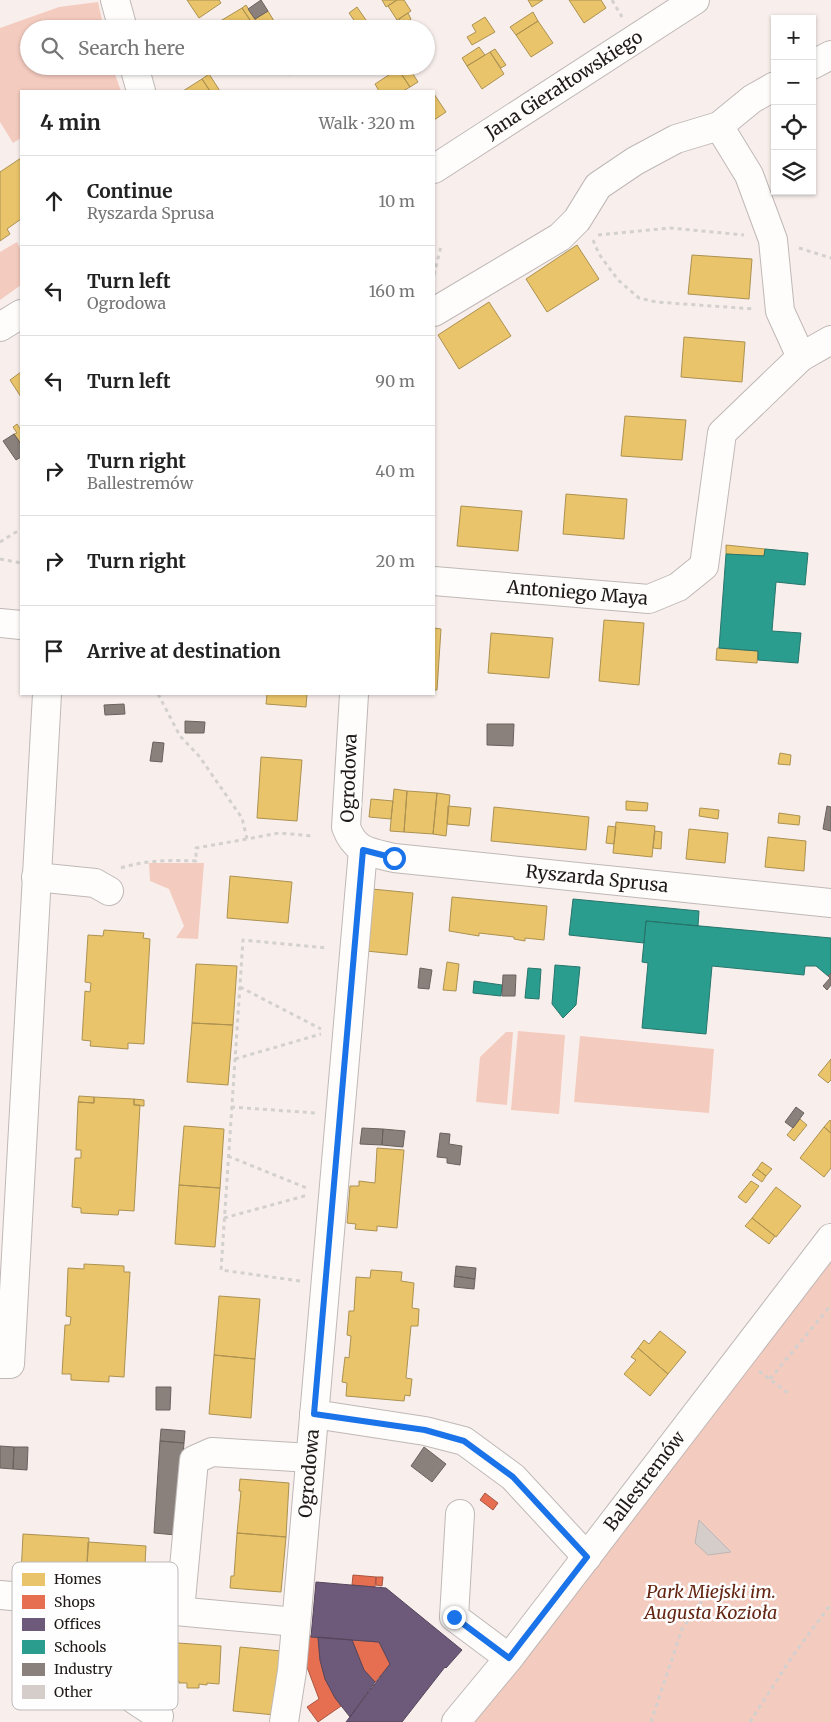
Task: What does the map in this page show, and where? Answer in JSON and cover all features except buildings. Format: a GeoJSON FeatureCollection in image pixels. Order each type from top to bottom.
{"type":"FeatureCollection","features":[{"type":"Feature","properties":{"kind":"street"},"geometry":{"type":"LineString","coordinates":[[115,0],[121,20]]}},
{"type":"Feature","properties":{"kind":"street","name":"Jana Gierałtowskiego"},"geometry":{"type":"LineString","coordinates":[[435,168],[695,0]]}},
{"type":"Feature","properties":{"kind":"street"},"geometry":{"type":"LineString","coordinates":[[816,63],[831,55]]}},
{"type":"Feature","properties":{"kind":"street"},"geometry":{"type":"LineString","coordinates":[[137,75],[141,90]]}},
{"type":"Feature","properties":{"kind":"street"},"geometry":{"type":"LineString","coordinates":[[435,311],[560,237],[578,220],[598,186],[635,161],[676,139],[719,126],[752,99],[771,88]]}},
{"type":"Feature","properties":{"kind":"street"},"geometry":{"type":"LineString","coordinates":[[719,126],[749,175],[773,240],[780,311],[801,357]]}},
{"type":"Feature","properties":{"kind":"street"},"geometry":{"type":"LineString","coordinates":[[0,327],[20,315]]}},
{"type":"Feature","properties":{"kind":"street","name":"Antoniego Maya"},"geometry":{"type":"LineString","coordinates":[[435,581],[649,599],[678,587],[704,566],[722,432],[801,357],[831,340]]}},
{"type":"Feature","properties":{"kind":"street"},"geometry":{"type":"LineString","coordinates":[[0,624],[20,625]]}},
{"type":"Feature","properties":{"kind":"street"},"geometry":{"type":"LineString","coordinates":[[0,1364],[10,1364],[47,695]]}},
{"type":"Feature","properties":{"kind":"street","name":"Ogrodowa"},"geometry":{"type":"LineString","coordinates":[[284,1722],[292,1671],[363,850],[351,841],[346,827],[345,813],[354,695]]}},
{"type":"Feature","properties":{"kind":"street","name":"Ryszarda Sprusa"},"geometry":{"type":"LineString","coordinates":[[363,850],[394,858],[831,902]]}},
{"type":"Feature","properties":{"kind":"street"},"geometry":{"type":"LineString","coordinates":[[36,877],[94,883],[111,880]]}},
{"type":"Feature","properties":{"kind":"street","name":"Ballestremów"},"geometry":{"type":"LineString","coordinates":[[456,1722],[509,1658],[831,1238]]}},
{"type":"Feature","properties":{"kind":"street"},"geometry":{"type":"LineString","coordinates":[[314,1414],[425,1430],[464,1441],[513,1477],[587,1557]]}},
{"type":"Feature","properties":{"kind":"street"},"geometry":{"type":"LineString","coordinates":[[296,1622],[180,1611],[194,1460],[212,1452],[310,1458]]}},
{"type":"Feature","properties":{"kind":"street"},"geometry":{"type":"LineString","coordinates":[[460,1514],[454,1617],[509,1658]]}},
{"type":"Feature","properties":{"kind":"street"},"geometry":{"type":"LineString","coordinates":[[150,1710],[159,1716],[157,1722]]}},
{"type":"Feature","properties":{"kind":"path"},"geometry":{"type":"LineString","coordinates":[[773,240],[722,231],[670,228],[591,235],[599,254],[618,280],[639,298],[656,302],[780,311]]}},
{"type":"Feature","properties":{"kind":"path"},"geometry":{"type":"LineString","coordinates":[[435,271],[441,246]]}},
{"type":"Feature","properties":{"kind":"path"},"geometry":{"type":"LineString","coordinates":[[0,542],[20,530]]}},
{"type":"Feature","properties":{"kind":"path"},"geometry":{"type":"LineString","coordinates":[[0,559],[20,563]]}},
{"type":"Feature","properties":{"kind":"path"},"geometry":{"type":"LineString","coordinates":[[159,695],[180,736],[199,756],[242,818],[248,839]]}},
{"type":"Feature","properties":{"kind":"path"},"geometry":{"type":"LineString","coordinates":[[111,880],[136,863],[158,860],[196,861],[196,848],[279,833],[313,836]]}},
{"type":"Feature","properties":{"kind":"path"},"geometry":{"type":"LineString","coordinates":[[308,1282],[221,1270],[243,940],[335,949]]}},
{"type":"Feature","properties":{"kind":"path"},"geometry":{"type":"LineString","coordinates":[[235,1059],[328,1032],[240,987]]}},
{"type":"Feature","properties":{"kind":"path"},"geometry":{"type":"LineString","coordinates":[[232,1107],[322,1114]]}},
{"type":"Feature","properties":{"kind":"path"},"geometry":{"type":"LineString","coordinates":[[224,1218],[316,1192],[228,1156]]}},
{"type":"Feature","properties":{"kind":"path"},"geometry":{"type":"LineString","coordinates":[[788,1392],[770,1379],[831,1305]]}},
{"type":"Feature","properties":{"kind":"path"},"geometry":{"type":"LineString","coordinates":[[651,1722],[682,1628],[706,1595]]}},
{"type":"Feature","properties":{"kind":"path"},"geometry":{"type":"LineString","coordinates":[[750,1722],[792,1658],[831,1604]]}},
{"type":"Feature","properties":{"kind":"green space"},"geometry":{"type":"Polygon","coordinates":[[[98,2],[102,20],[22,20],[59,7],[98,2]]]}},
{"type":"Feature","properties":{"kind":"green space"},"geometry":{"type":"Polygon","coordinates":[[[20,21],[20,75],[115,75],[121,90],[20,90],[20,139],[13,143],[0,122],[0,28],[20,21]]]}},
{"type":"Feature","properties":{"kind":"green space"},"geometry":{"type":"Polygon","coordinates":[[[17,242],[20,248],[20,286],[0,300],[0,252],[17,242]]]}},
{"type":"Feature","properties":{"kind":"green space"},"geometry":{"type":"Polygon","coordinates":[[[149,863],[204,863],[198,939],[176,938],[184,926],[169,889],[150,881],[149,863]]]}},
{"type":"Feature","properties":{"kind":"green space"},"geometry":{"type":"Polygon","coordinates":[[[518,1031],[565,1035],[559,1114],[511,1110],[518,1031]]]}},
{"type":"Feature","properties":{"kind":"green space"},"geometry":{"type":"Polygon","coordinates":[[[506,1032],[513,1032],[507,1105],[476,1102],[480,1057],[506,1032]]]}},
{"type":"Feature","properties":{"kind":"green space"},"geometry":{"type":"Polygon","coordinates":[[[580,1036],[714,1049],[709,1113],[574,1102],[580,1036]]]}},
{"type":"Feature","properties":{"kind":"green space","name":"Park Miejski im. Augusta Kozioła"},"geometry":{"type":"Polygon","coordinates":[[[831,1256],[831,1722],[462,1722],[831,1256]]]}},
{"type":"Feature","properties":{"kind":"route"},"geometry":{"type":"LineString","coordinates":[[394,858],[363,850],[314,1414],[425,1430],[464,1441],[513,1477],[587,1557],[509,1658],[454,1617]]}}]}
